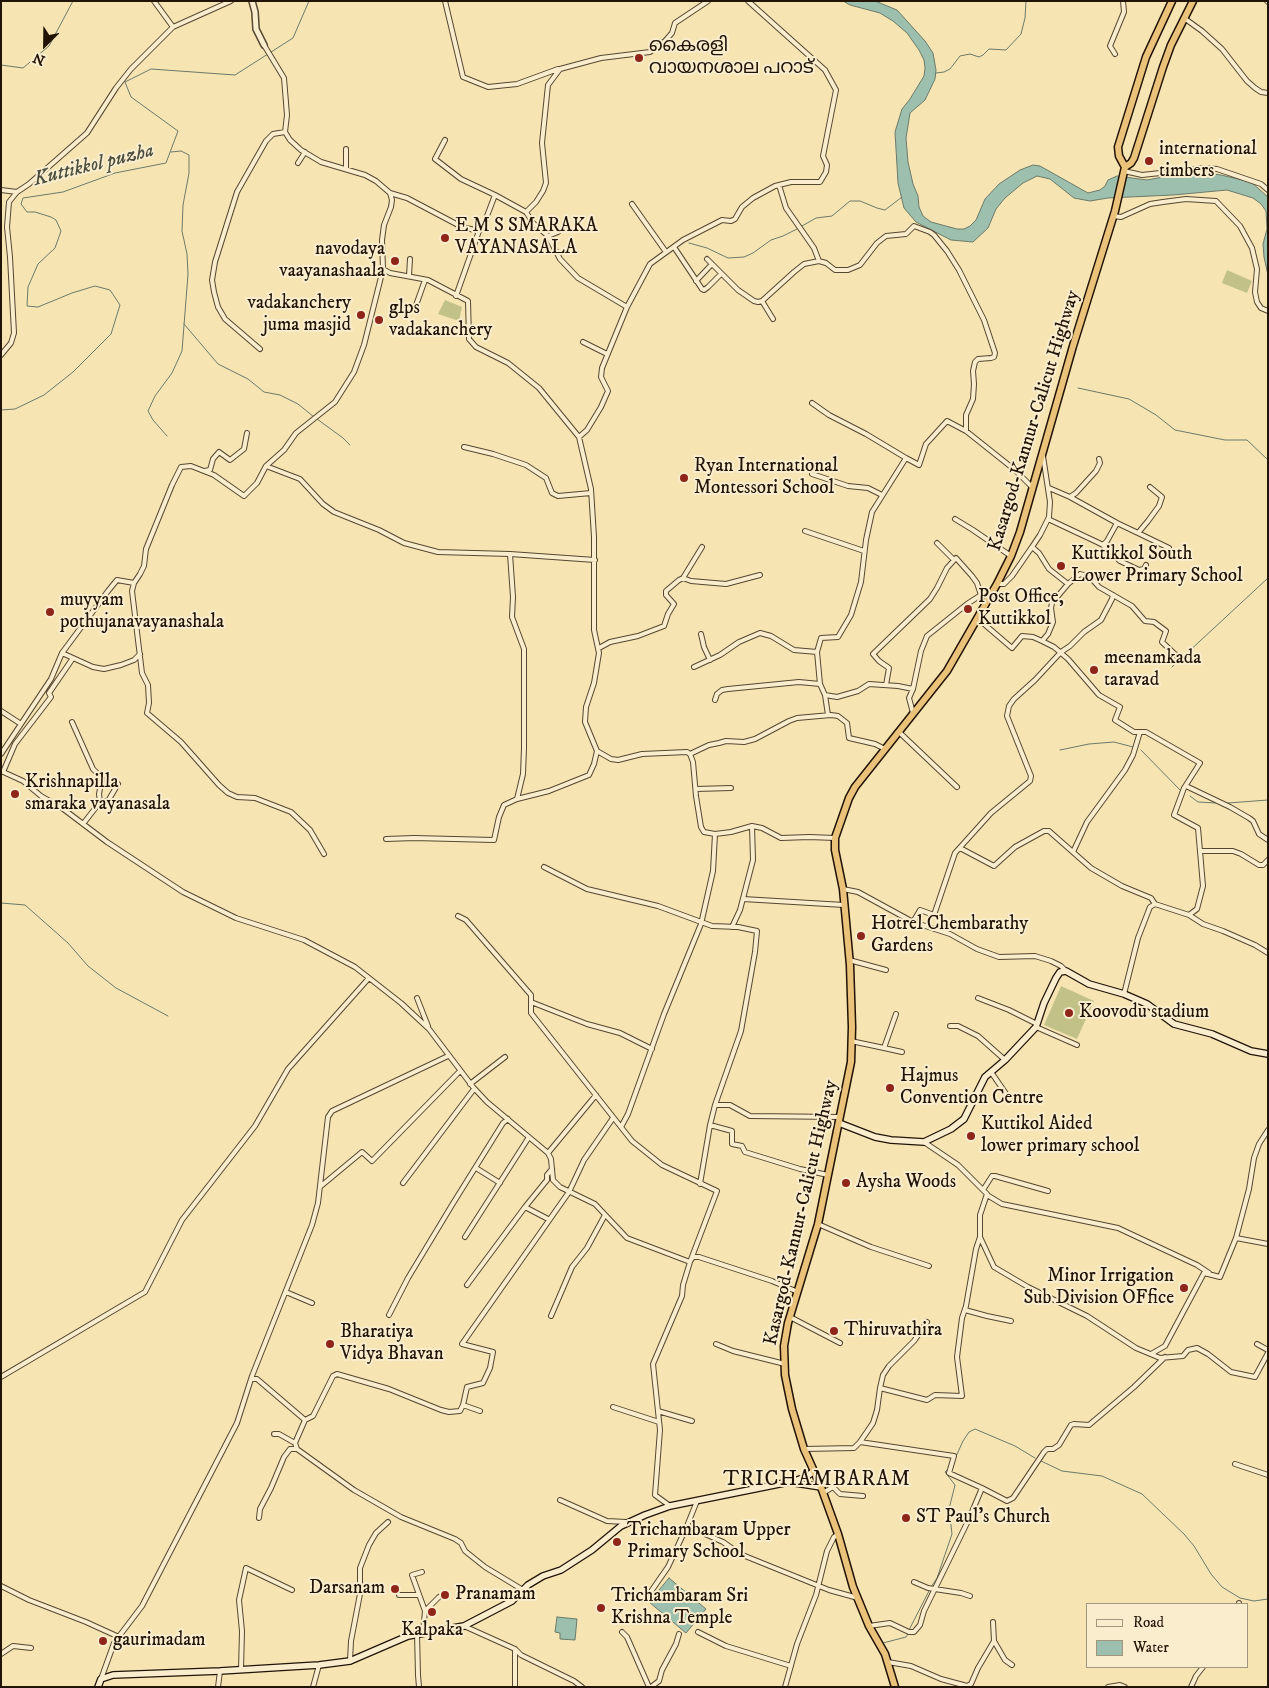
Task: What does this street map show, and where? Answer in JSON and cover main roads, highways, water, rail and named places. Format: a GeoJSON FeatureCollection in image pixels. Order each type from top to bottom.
{"type":"FeatureCollection","features":[{"type":"Feature","properties":{"kind":"highway","name":"Kasargod-Kannur-Calicut Highway"},"geometry":{"type":"LineString","coordinates":[[1124,171],[1118,152],[1121,137],[1146,58],[1172,1]]}},
{"type":"Feature","properties":{"kind":"highway","name":"Kasargod-Kannur-Calicut Highway"},"geometry":{"type":"LineString","coordinates":[[895,1687],[885,1654],[869,1626],[858,1598],[838,1534],[804,1449],[789,1394],[785,1364],[784,1346],[790,1317],[818,1224],[851,1062],[849,960],[843,889],[837,868],[835,850],[836,838],[849,798],[855,787],[947,671],[1011,556],[1020,532],[1073,346],[1114,213],[1124,171],[1134,158],[1163,67],[1192,1]]}},
{"type":"Feature","properties":{"kind":"main road"},"geometry":{"type":"LineString","coordinates":[[840,1120],[875,1136],[891,1140],[924,1142],[951,1129],[964,1118],[985,1077],[1005,1060],[1036,1026],[1056,978],[1060,972],[1066,971],[1089,984],[1124,994],[1148,1004],[1174,1024],[1212,1034],[1251,1051],[1268,1054]]}},
{"type":"Feature","properties":{"kind":"main road"},"geometry":{"type":"LineString","coordinates":[[98,1687],[101,1679],[113,1675],[240,1670],[350,1661],[420,1633],[464,1626],[512,1601],[528,1585],[543,1576],[561,1570],[592,1550],[621,1526],[628,1523],[670,1506],[803,1479],[814,1471]]}},
{"type":"Feature","properties":{"kind":"main road"},"geometry":{"type":"LineString","coordinates":[[789,1482],[822,1490]]}},
{"type":"Feature","properties":{"kind":"water"},"geometry":{"type":"Polygon","coordinates":[[[843,1],[875,1],[897,10],[925,41],[933,53],[936,70],[935,79],[925,100],[910,113],[906,138],[908,162],[918,196],[919,207],[923,216],[931,222],[957,229],[964,229],[970,226],[976,220],[985,199],[999,184],[1020,170],[1033,165],[1040,166],[1088,193],[1100,190],[1108,180],[1117,176],[1147,180],[1206,173],[1221,175],[1251,182],[1268,197],[1268,275],[1263,244],[1267,229],[1266,211],[1253,198],[1227,190],[1108,198],[1090,201],[1074,198],[1050,179],[1037,176],[1023,183],[1005,198],[996,209],[988,228],[973,242],[951,240],[916,222],[904,208],[898,183],[895,132],[902,109],[924,76],[924,60],[907,33],[893,21],[880,13],[850,5],[843,1]]]}},
{"type":"Feature","properties":{"kind":"water"},"geometry":{"type":"Polygon","coordinates":[[[669,1578],[706,1609],[686,1633],[649,1602],[669,1578]]]}},
{"type":"Feature","properties":{"kind":"water"},"geometry":{"type":"Polygon","coordinates":[[[557,1617],[577,1619],[575,1640],[560,1639],[560,1633],[555,1632],[557,1617]]]}},
{"type":"Feature","properties":{"kind":"waterway"},"geometry":{"type":"LineString","coordinates":[[1,65],[23,68],[49,46],[73,1]]}},
{"type":"Feature","properties":{"kind":"waterway","name":"Kuttikkol puzha"},"geometry":{"type":"LineString","coordinates":[[1,410],[15,409],[44,395],[73,372],[111,334],[120,305],[110,290],[95,286],[38,307],[27,306],[28,287],[38,264],[55,248],[61,231],[56,220],[51,217],[35,212],[27,212],[21,204],[23,198],[63,192],[115,173],[166,163],[178,131],[131,97],[125,82],[151,69],[235,75],[293,38],[309,1]]}},
{"type":"Feature","properties":{"kind":"waterway"},"geometry":{"type":"LineString","coordinates":[[936,73],[950,69],[960,56],[970,54],[979,57],[989,49],[1006,50],[1021,34],[1025,18],[1026,1]]}},
{"type":"Feature","properties":{"kind":"waterway"},"geometry":{"type":"LineString","coordinates":[[167,436],[148,411],[155,396],[172,373],[182,351],[188,274],[187,254],[182,231],[183,205],[189,173],[189,155],[181,151],[171,152]]}},
{"type":"Feature","properties":{"kind":"waterway"},"geometry":{"type":"LineString","coordinates":[[802,226],[816,218],[832,216],[850,201],[860,201],[885,210],[902,197]]}},
{"type":"Feature","properties":{"kind":"waterway"},"geometry":{"type":"LineString","coordinates":[[689,243],[707,248],[728,258],[744,257],[771,240],[797,229]]}},
{"type":"Feature","properties":{"kind":"waterway"},"geometry":{"type":"LineString","coordinates":[[184,324],[218,364],[248,379],[264,392],[280,395],[298,404],[314,417]]}},
{"type":"Feature","properties":{"kind":"waterway"},"geometry":{"type":"LineString","coordinates":[[1078,388],[1129,399],[1156,415],[1175,430],[1225,440],[1247,440],[1268,460]]}},
{"type":"Feature","properties":{"kind":"waterway"},"geometry":{"type":"LineString","coordinates":[[317,419],[350,445]]}},
{"type":"Feature","properties":{"kind":"waterway"},"geometry":{"type":"LineString","coordinates":[[1172,667],[1268,578]]}},
{"type":"Feature","properties":{"kind":"waterway"},"geometry":{"type":"LineString","coordinates":[[1060,750],[1089,744],[1114,742],[1133,747]]}},
{"type":"Feature","properties":{"kind":"waterway"},"geometry":{"type":"LineString","coordinates":[[1141,750],[1181,791]]}},
{"type":"Feature","properties":{"kind":"waterway"},"geometry":{"type":"LineString","coordinates":[[1190,796],[1198,802],[1216,803]]}},
{"type":"Feature","properties":{"kind":"waterway"},"geometry":{"type":"LineString","coordinates":[[1228,803],[1268,800]]}},
{"type":"Feature","properties":{"kind":"waterway"},"geometry":{"type":"LineString","coordinates":[[1,903],[25,905],[68,943],[88,966],[116,988],[168,1016]]}},
{"type":"Feature","properties":{"kind":"waterway"},"geometry":{"type":"LineString","coordinates":[[954,1461],[963,1441],[969,1432],[975,1429],[1015,1446],[1035,1458]]}},
{"type":"Feature","properties":{"kind":"waterway"},"geometry":{"type":"LineString","coordinates":[[1041,1461],[1062,1471],[1102,1476],[1142,1494],[1184,1534],[1222,1587],[1240,1598],[1254,1601],[1268,1599]]}},
{"type":"Feature","properties":{"kind":"waterway"},"geometry":{"type":"LineString","coordinates":[[931,1587],[937,1578],[952,1534],[949,1509],[955,1485],[945,1472],[949,1468]]}},
{"type":"Feature","properties":{"kind":"waterway"},"geometry":{"type":"LineString","coordinates":[[909,1630],[929,1591]]}},
{"type":"Feature","properties":{"kind":"waterway"},"geometry":{"type":"LineString","coordinates":[[883,1643],[906,1637],[908,1634]]}},
{"type":"Feature","properties":{"kind":"place","name":"കൈരളി വായനശാല പറാട്"},"geometry":{"type":"Point","coordinates":[639,58]}},
{"type":"Feature","properties":{"kind":"place","name":"international timbers"},"geometry":{"type":"Point","coordinates":[1149,161]}},
{"type":"Feature","properties":{"kind":"place","name":"E M S SMARAKA VAYANASALA"},"geometry":{"type":"Point","coordinates":[445,238]}},
{"type":"Feature","properties":{"kind":"place","name":"navodaya vaayanashaala"},"geometry":{"type":"Point","coordinates":[395,261]}},
{"type":"Feature","properties":{"kind":"place","name":"vadakanchery juma masjid"},"geometry":{"type":"Point","coordinates":[361,315]}},
{"type":"Feature","properties":{"kind":"place","name":"glps vadakanchery"},"geometry":{"type":"Point","coordinates":[379,320]}},
{"type":"Feature","properties":{"kind":"place","name":"Ryan International Montessori School"},"geometry":{"type":"Point","coordinates":[684,478]}},
{"type":"Feature","properties":{"kind":"place","name":"Kuttikkol South Lower Primary School"},"geometry":{"type":"Point","coordinates":[1061,566]}},
{"type":"Feature","properties":{"kind":"place","name":"Post Office, Kuttikkol"},"geometry":{"type":"Point","coordinates":[968,609]}},
{"type":"Feature","properties":{"kind":"place","name":"muyyam pothujanavayanashala"},"geometry":{"type":"Point","coordinates":[50,612]}},
{"type":"Feature","properties":{"kind":"place","name":"meenamkada taravad"},"geometry":{"type":"Point","coordinates":[1094,670]}},
{"type":"Feature","properties":{"kind":"place","name":"Krishnapilla smaraka vayanasala"},"geometry":{"type":"Point","coordinates":[15,794]}},
{"type":"Feature","properties":{"kind":"place","name":"Hotrel Chembarathy Gardens"},"geometry":{"type":"Point","coordinates":[861,936]}},
{"type":"Feature","properties":{"kind":"place","name":"Koovodu stadium"},"geometry":{"type":"Point","coordinates":[1069,1013]}},
{"type":"Feature","properties":{"kind":"place","name":"Hajmus Convention Centre"},"geometry":{"type":"Point","coordinates":[890,1088]}},
{"type":"Feature","properties":{"kind":"place","name":"Kuttikol Aided lower primary school"},"geometry":{"type":"Point","coordinates":[971,1136]}},
{"type":"Feature","properties":{"kind":"place","name":"Aysha Woods"},"geometry":{"type":"Point","coordinates":[846,1183]}},
{"type":"Feature","properties":{"kind":"place","name":"Minor Irrigation Sub Division OFfice"},"geometry":{"type":"Point","coordinates":[1184,1288]}},
{"type":"Feature","properties":{"kind":"place","name":"Thiruvathira"},"geometry":{"type":"Point","coordinates":[834,1331]}},
{"type":"Feature","properties":{"kind":"place","name":"Bharatiya Vidya Bhavan"},"geometry":{"type":"Point","coordinates":[330,1344]}},
{"type":"Feature","properties":{"kind":"place","name":"ST Paul's Church"},"geometry":{"type":"Point","coordinates":[906,1518]}},
{"type":"Feature","properties":{"kind":"place","name":"Trichambaram Upper Primary School"},"geometry":{"type":"Point","coordinates":[617,1542]}},
{"type":"Feature","properties":{"kind":"place","name":"Darsanam"},"geometry":{"type":"Point","coordinates":[395,1589]}},
{"type":"Feature","properties":{"kind":"place","name":"Pranamam"},"geometry":{"type":"Point","coordinates":[445,1595]}},
{"type":"Feature","properties":{"kind":"place","name":"Trichambaram Sri Krishna Temple"},"geometry":{"type":"Point","coordinates":[601,1608]}},
{"type":"Feature","properties":{"kind":"place","name":"Kalpaka"},"geometry":{"type":"Point","coordinates":[432,1612]}},
{"type":"Feature","properties":{"kind":"place","name":"gaurimadam"},"geometry":{"type":"Point","coordinates":[103,1641]}},
{"type":"Feature","properties":{"kind":"district","name":"TRICHAMBARAM"},"geometry":{"type":"Point","coordinates":[817,1481]}}]}
